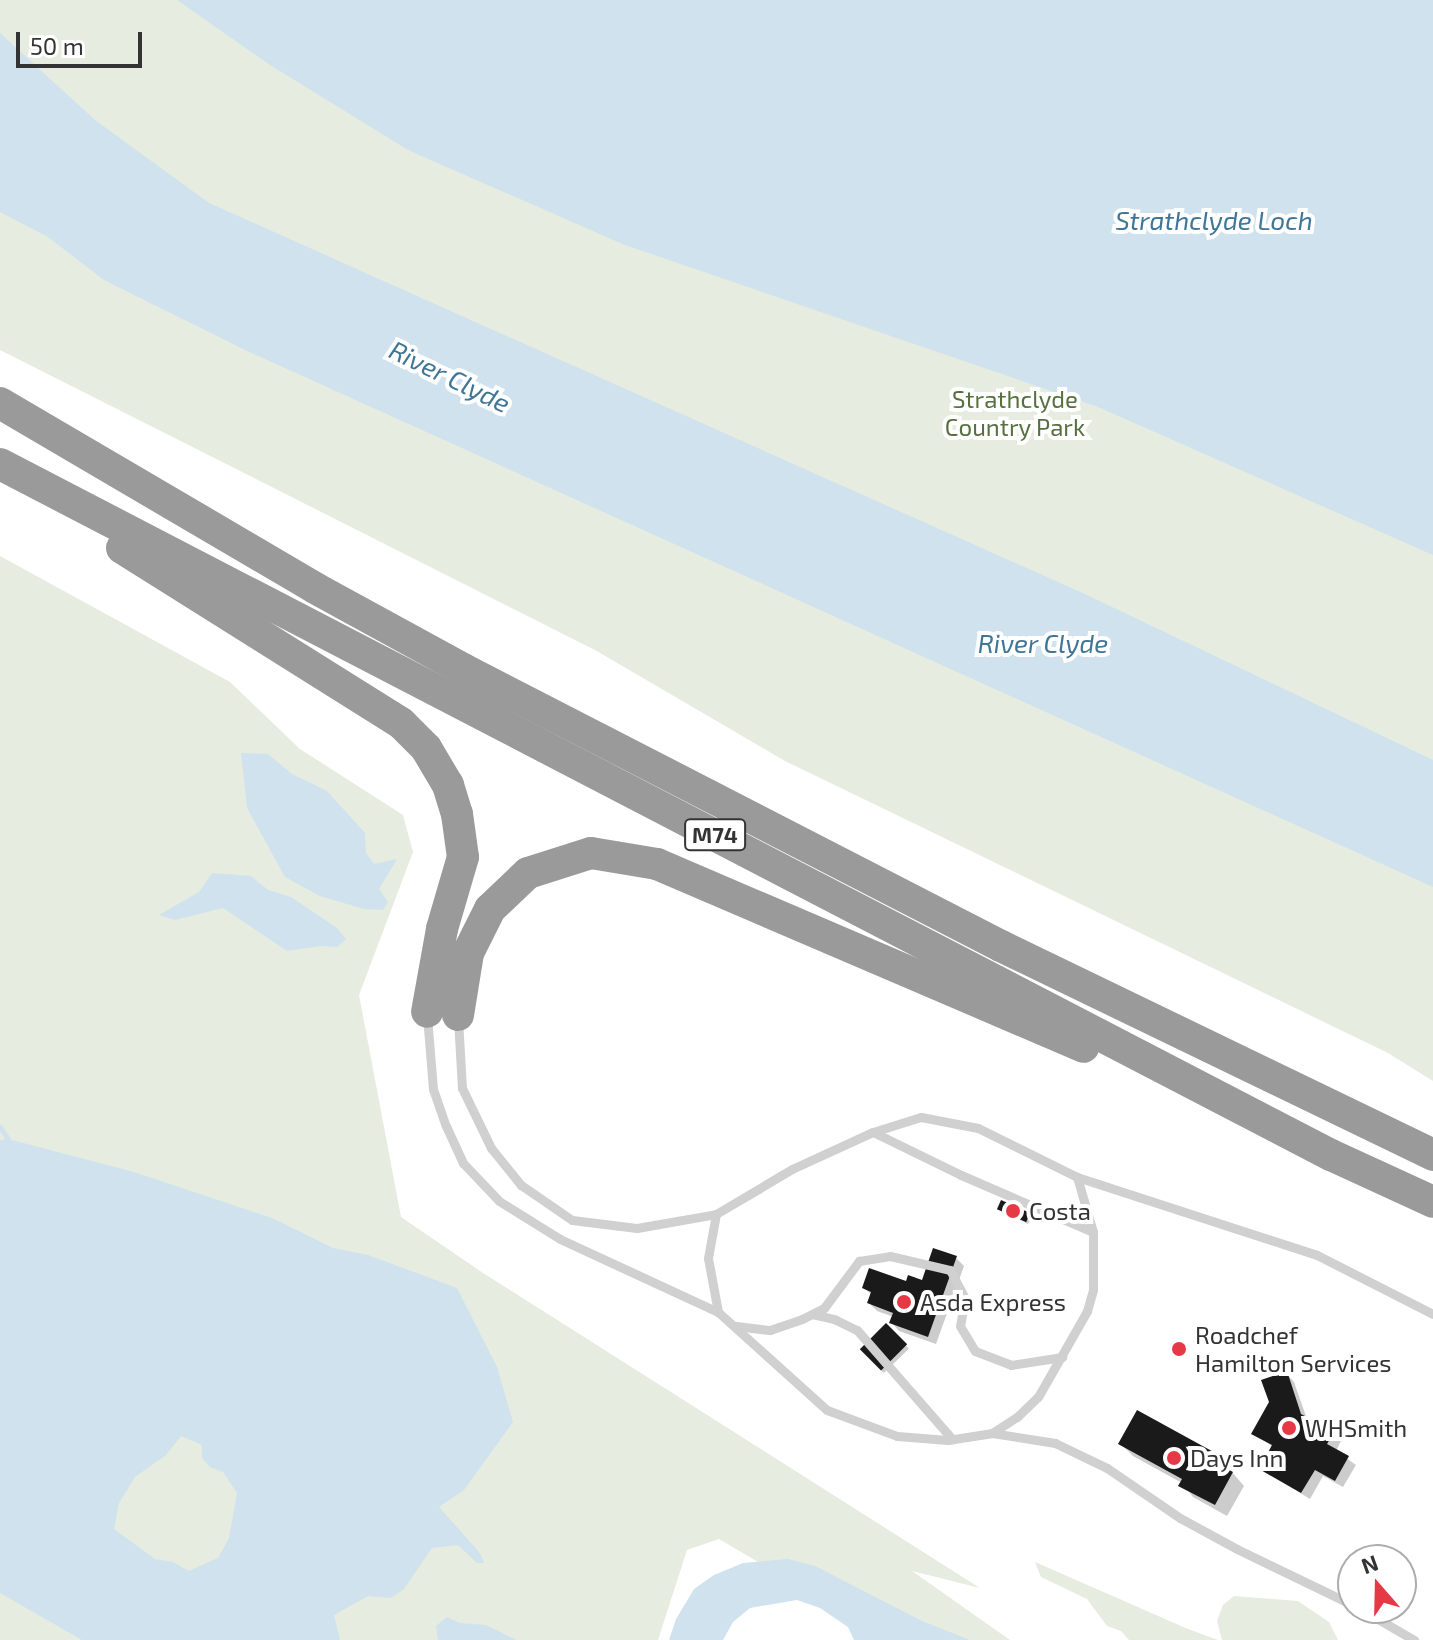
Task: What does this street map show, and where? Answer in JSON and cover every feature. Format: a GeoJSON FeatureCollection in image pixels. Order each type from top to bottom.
{"type":"FeatureCollection","features":[{"type":"Feature","properties":{"kind":"highway","name":"M74"},"geometry":{"type":"LineString","coordinates":[[0,403],[315,588],[477,677],[1001,946],[1433,1155]]}},
{"type":"Feature","properties":{"kind":"highway","name":"M74"},"geometry":{"type":"LineString","coordinates":[[0,464],[1331,1155],[1433,1202]]}},
{"type":"Feature","properties":{"kind":"highway"},"geometry":{"type":"LineString","coordinates":[[0,471],[401,723],[426,748],[448,785],[457,814],[463,857],[442,929],[442,1014]]}},
{"type":"Feature","properties":{"kind":"highway"},"geometry":{"type":"LineString","coordinates":[[442,1014],[490,909],[528,873],[591,853],[657,864],[1331,1155]]}},
{"type":"Feature","properties":{"kind":"lane"},"geometry":{"type":"LineString","coordinates":[[442,1014],[462,1088],[491,1148],[521,1185],[572,1220],[637,1228],[716,1214],[792,1169],[873,1132],[921,1117],[978,1128],[1077,1177],[1317,1255],[1433,1314]]}},
{"type":"Feature","properties":{"kind":"lane"},"geometry":{"type":"LineString","coordinates":[[442,1014],[433,1089],[463,1163],[499,1201],[560,1239],[718,1312],[827,1410],[897,1436],[952,1439],[992,1433],[1055,1443],[1107,1468],[1180,1518],[1237,1549],[1337,1595]]}},
{"type":"Feature","properties":{"kind":"lane"},"geometry":{"type":"LineString","coordinates":[[873,1132],[961,1175],[1093,1232]]}},
{"type":"Feature","properties":{"kind":"lane"},"geometry":{"type":"LineString","coordinates":[[992,1433],[1017,1417],[1038,1397],[1080,1325],[1093,1290],[1093,1232],[1077,1177]]}},
{"type":"Feature","properties":{"kind":"lane"},"geometry":{"type":"LineString","coordinates":[[716,1214],[708,1258],[718,1312]]}},
{"type":"Feature","properties":{"kind":"lane"},"geometry":{"type":"LineString","coordinates":[[734,1326],[770,1330],[811,1314],[824,1308],[859,1261],[890,1256],[950,1270],[965,1298],[960,1326],[975,1351],[1011,1365],[1062,1357]]}},
{"type":"Feature","properties":{"kind":"lane"},"geometry":{"type":"LineString","coordinates":[[811,1314],[834,1319],[857,1330],[952,1439]]}},
{"type":"Feature","properties":{"kind":"lane"},"geometry":{"type":"LineString","coordinates":[[1386,1624],[1414,1640]]}},
{"type":"Feature","properties":{"kind":"green space","name":"Strathclyde Country Park"},"geometry":{"type":"Polygon","coordinates":[[[0,0],[1433,0],[1433,1081],[1388,1053],[785,761],[595,650],[0,350],[0,0]]]}},
{"type":"Feature","properties":{"kind":"green space"},"geometry":{"type":"Polygon","coordinates":[[[0,556],[230,682],[300,749],[403,815],[413,852],[359,995],[401,1217],[483,1273],[980,1588],[912,1571],[1010,1640],[891,1640],[719,1539],[687,1550],[658,1640],[0,1640],[0,556]]]}},
{"type":"Feature","properties":{"kind":"green space"},"geometry":{"type":"Polygon","coordinates":[[[1035,1562],[1218,1640],[1129,1640],[1121,1631],[1107,1626],[1087,1599],[1041,1577],[1035,1562]]]}},
{"type":"Feature","properties":{"kind":"green space"},"geometry":{"type":"Polygon","coordinates":[[[1234,1596],[1298,1601],[1329,1622],[1338,1640],[1222,1640],[1217,1621],[1223,1605],[1234,1596]]]}},
{"type":"Feature","properties":{"kind":"water","name":"Strathclyde Loch"},"geometry":{"type":"Polygon","coordinates":[[[177,0],[1433,0],[1433,555],[1098,407],[625,245],[408,150],[270,65],[177,0]]]}},
{"type":"Feature","properties":{"kind":"water","name":"River Clyde"},"geometry":{"type":"Polygon","coordinates":[[[0,33],[95,120],[209,203],[1087,595],[1433,760],[1433,887],[245,350],[104,280],[48,237],[0,212],[0,33]]]}},
{"type":"Feature","properties":{"kind":"water"},"geometry":{"type":"Polygon","coordinates":[[[241,753],[268,754],[292,774],[327,791],[365,833],[366,853],[374,864],[397,859],[379,889],[388,902],[383,910],[364,909],[320,896],[285,877],[247,808],[241,753]]]}},
{"type":"Feature","properties":{"kind":"water"},"geometry":{"type":"Polygon","coordinates":[[[212,873],[251,876],[268,890],[291,897],[337,928],[346,939],[337,947],[287,951],[223,908],[175,920],[159,915],[199,892],[212,873]]]}},
{"type":"Feature","properties":{"kind":"water"},"geometry":{"type":"Polygon","coordinates":[[[8,1139],[134,1172],[272,1218],[333,1248],[368,1255],[457,1288],[497,1367],[513,1422],[464,1490],[439,1507],[480,1553],[484,1563],[477,1563],[458,1545],[432,1548],[404,1589],[391,1598],[368,1596],[334,1615],[340,1640],[82,1640],[0,1593],[0,1140],[8,1139]],[[181,1436],[166,1455],[135,1477],[119,1503],[114,1529],[155,1559],[173,1562],[189,1571],[218,1558],[229,1538],[237,1493],[223,1472],[210,1467],[202,1458],[202,1445],[181,1436]]]}},
{"type":"Feature","properties":{"kind":"water"},"geometry":{"type":"Polygon","coordinates":[[[788,1559],[815,1566],[922,1621],[970,1640],[854,1640],[848,1627],[820,1608],[797,1600],[750,1608],[733,1622],[723,1640],[669,1640],[676,1619],[694,1589],[714,1575],[743,1563],[788,1559]]]}},
{"type":"Feature","properties":{"kind":"water"},"geometry":{"type":"Polygon","coordinates":[[[447,1617],[460,1623],[486,1625],[516,1640],[438,1640],[436,1626],[447,1617]]]}},
{"type":"Feature","properties":{"kind":"building","name":"Costa"},"geometry":{"type":"Polygon","coordinates":[[[1001,1200],[1030,1213],[1026,1222],[997,1209],[1001,1200]]]}},
{"type":"Feature","properties":{"kind":"building"},"geometry":{"type":"Polygon","coordinates":[[[933,1248],[957,1256],[928,1337],[889,1323],[893,1313],[867,1303],[871,1292],[862,1288],[869,1268],[906,1281],[908,1275],[922,1280],[933,1248]]]}},
{"type":"Feature","properties":{"kind":"building"},"geometry":{"type":"Polygon","coordinates":[[[886,1323],[907,1344],[881,1370],[860,1349],[886,1323]]]}},
{"type":"Feature","properties":{"kind":"building"},"geometry":{"type":"Polygon","coordinates":[[[1287,1371],[1301,1414],[1334,1432],[1327,1444],[1349,1456],[1335,1481],[1315,1470],[1301,1493],[1259,1469],[1272,1445],[1251,1434],[1269,1402],[1261,1380],[1287,1371]]]}},
{"type":"Feature","properties":{"kind":"building"},"geometry":{"type":"Polygon","coordinates":[[[1137,1410],[1219,1455],[1215,1462],[1233,1472],[1215,1505],[1178,1486],[1182,1479],[1118,1444],[1137,1410]]]}},
{"type":"Feature","properties":{"kind":"waterway"},"geometry":{"type":"LineString","coordinates":[[0,1127],[8,1139]]}},
{"type":"Feature","properties":{"kind":"place","name":"Costa"},"geometry":{"type":"Point","coordinates":[1013,1211]}},
{"type":"Feature","properties":{"kind":"place","name":"Asda Express"},"geometry":{"type":"Point","coordinates":[904,1302]}},
{"type":"Feature","properties":{"kind":"place","name":"Roadchef Hamilton Services"},"geometry":{"type":"Point","coordinates":[1179,1349]}},
{"type":"Feature","properties":{"kind":"place","name":"WHSmith"},"geometry":{"type":"Point","coordinates":[1289,1428]}},
{"type":"Feature","properties":{"kind":"place","name":"Days Inn"},"geometry":{"type":"Point","coordinates":[1174,1458]}}]}
